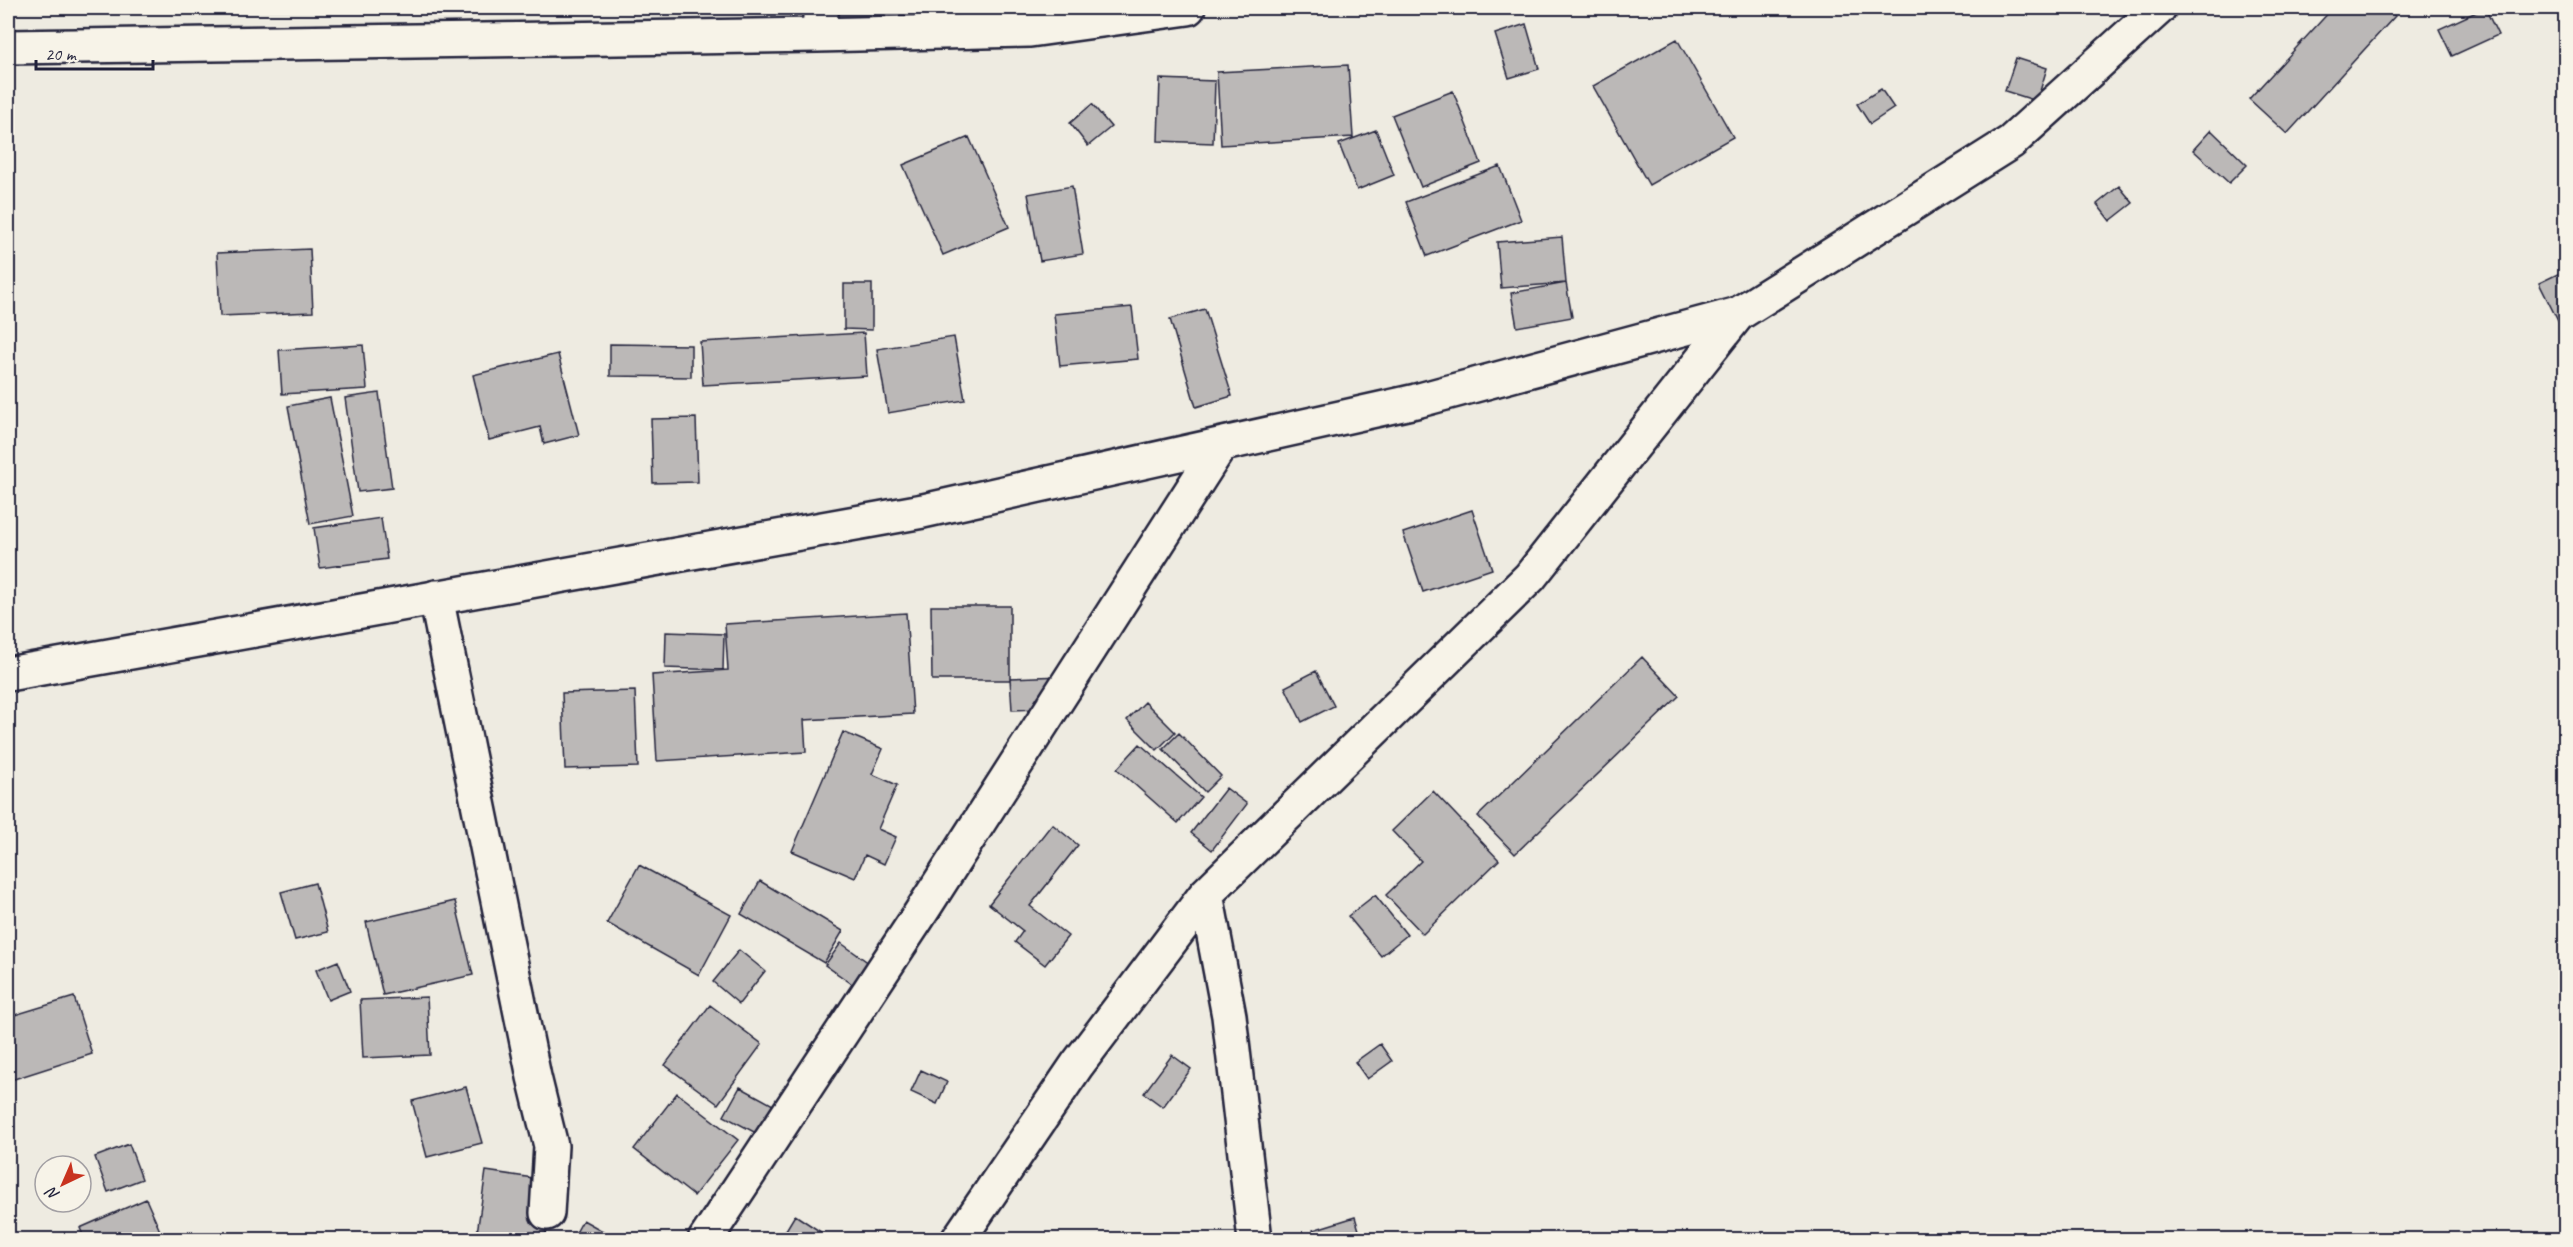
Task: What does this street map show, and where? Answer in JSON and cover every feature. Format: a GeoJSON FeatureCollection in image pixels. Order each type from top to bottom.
{"type":"FeatureCollection","features":[{"type":"Feature","properties":{"kind":"street"},"geometry":{"type":"LineString","coordinates":[[8,47],[820,21],[1030,30],[1188,8]]}},
{"type":"Feature","properties":{"kind":"street"},"geometry":{"type":"LineString","coordinates":[[8,674],[923,511],[1416,401],[1738,314],[2011,142],[2159,8]]}},
{"type":"Feature","properties":{"kind":"street"},"geometry":{"type":"LineString","coordinates":[[957,1239],[1077,1065],[1206,894],[1530,577],[1738,314]]}},
{"type":"Feature","properties":{"kind":"street"},"geometry":{"type":"LineString","coordinates":[[705,1239],[918,917],[1220,446]]}},
{"type":"Feature","properties":{"kind":"street"},"geometry":{"type":"LineString","coordinates":[[436,597],[534,1077],[551,1146],[547,1213]]}},
{"type":"Feature","properties":{"kind":"street"},"geometry":{"type":"LineString","coordinates":[[1206,894],[1229,1016],[1255,1239]]}},
{"type":"Feature","properties":{"kind":"building"},"geometry":{"type":"Polygon","coordinates":[[[2333,8],[2386,8],[2395,16],[2287,134],[2249,99],[2333,8]]]}},
{"type":"Feature","properties":{"kind":"building"},"geometry":{"type":"Polygon","coordinates":[[[2485,8],[2498,35],[2452,56],[2439,29],[2485,8]]]}},
{"type":"Feature","properties":{"kind":"building"},"geometry":{"type":"Polygon","coordinates":[[[1526,24],[1539,69],[1509,78],[1495,34],[1526,24]]]}},
{"type":"Feature","properties":{"kind":"building"},"geometry":{"type":"Polygon","coordinates":[[[1677,39],[1733,137],[1649,185],[1593,86],[1677,39]]]}},
{"type":"Feature","properties":{"kind":"building"},"geometry":{"type":"Polygon","coordinates":[[[2016,58],[2047,68],[2037,101],[2005,91],[2016,58]]]}},
{"type":"Feature","properties":{"kind":"building"},"geometry":{"type":"Polygon","coordinates":[[[1348,65],[1353,137],[1221,145],[1217,72],[1348,65]]]}},
{"type":"Feature","properties":{"kind":"building"},"geometry":{"type":"Polygon","coordinates":[[[1160,79],[1215,81],[1213,143],[1158,141],[1160,79]]]}},
{"type":"Feature","properties":{"kind":"building"},"geometry":{"type":"Polygon","coordinates":[[[1881,89],[1894,108],[1870,124],[1857,104],[1881,89]]]}},
{"type":"Feature","properties":{"kind":"building"},"geometry":{"type":"Polygon","coordinates":[[[1453,91],[1481,163],[1421,187],[1392,115],[1453,91]]]}},
{"type":"Feature","properties":{"kind":"building"},"geometry":{"type":"Polygon","coordinates":[[[1092,104],[1111,127],[1088,146],[1070,123],[1092,104]]]}},
{"type":"Feature","properties":{"kind":"building"},"geometry":{"type":"Polygon","coordinates":[[[1376,130],[1394,175],[1357,190],[1339,144],[1376,130]]]}},
{"type":"Feature","properties":{"kind":"building"},"geometry":{"type":"Polygon","coordinates":[[[2211,130],[2247,165],[2229,183],[2193,150],[2211,130]]]}},
{"type":"Feature","properties":{"kind":"building"},"geometry":{"type":"Polygon","coordinates":[[[969,137],[1009,227],[943,255],[903,165],[969,137]]]}},
{"type":"Feature","properties":{"kind":"building"},"geometry":{"type":"Polygon","coordinates":[[[1500,166],[1521,220],[1427,256],[1406,202],[1500,166]]]}},
{"type":"Feature","properties":{"kind":"building"},"geometry":{"type":"Polygon","coordinates":[[[1072,186],[1083,254],[1040,261],[1028,194],[1072,186]]]}},
{"type":"Feature","properties":{"kind":"building"},"geometry":{"type":"Polygon","coordinates":[[[2119,186],[2133,203],[2110,221],[2097,204],[2119,186]]]}},
{"type":"Feature","properties":{"kind":"building"},"geometry":{"type":"Polygon","coordinates":[[[1562,237],[1566,283],[1501,288],[1497,242],[1562,237]]]}},
{"type":"Feature","properties":{"kind":"building"},"geometry":{"type":"Polygon","coordinates":[[[310,249],[313,312],[220,316],[217,253],[310,249]]]}},
{"type":"Feature","properties":{"kind":"building"},"geometry":{"type":"Polygon","coordinates":[[[2566,270],[2566,320],[2559,323],[2539,283],[2566,270]]]}},
{"type":"Feature","properties":{"kind":"building"},"geometry":{"type":"Polygon","coordinates":[[[1566,283],[1572,317],[1517,327],[1511,293],[1566,283]]]}},
{"type":"Feature","properties":{"kind":"building"},"geometry":{"type":"Polygon","coordinates":[[[844,284],[872,284],[872,330],[844,329],[844,284]]]}},
{"type":"Feature","properties":{"kind":"building"},"geometry":{"type":"Polygon","coordinates":[[[1132,307],[1138,359],[1060,366],[1054,314],[1132,307]]]}},
{"type":"Feature","properties":{"kind":"building"},"geometry":{"type":"Polygon","coordinates":[[[1205,309],[1232,396],[1196,407],[1170,319],[1205,309]]]}},
{"type":"Feature","properties":{"kind":"building"},"geometry":{"type":"Polygon","coordinates":[[[864,333],[867,376],[703,385],[700,342],[864,333]]]}},
{"type":"Feature","properties":{"kind":"building"},"geometry":{"type":"Polygon","coordinates":[[[954,337],[965,400],[888,413],[877,349],[954,337]]]}},
{"type":"Feature","properties":{"kind":"building"},"geometry":{"type":"Polygon","coordinates":[[[610,344],[691,345],[691,377],[610,376],[610,344]]]}},
{"type":"Feature","properties":{"kind":"building"},"geometry":{"type":"Polygon","coordinates":[[[363,345],[367,389],[282,394],[279,350],[363,345]]]}},
{"type":"Feature","properties":{"kind":"building"},"geometry":{"type":"Polygon","coordinates":[[[558,354],[579,435],[544,444],[540,427],[489,440],[473,375],[558,354]]]}},
{"type":"Feature","properties":{"kind":"building"},"geometry":{"type":"Polygon","coordinates":[[[379,393],[392,488],[358,492],[345,398],[379,393]]]}},
{"type":"Feature","properties":{"kind":"building"},"geometry":{"type":"Polygon","coordinates":[[[330,398],[353,516],[310,524],[288,406],[330,398]]]}},
{"type":"Feature","properties":{"kind":"building"},"geometry":{"type":"Polygon","coordinates":[[[696,418],[698,482],[653,483],[651,419],[696,418]]]}},
{"type":"Feature","properties":{"kind":"building"},"geometry":{"type":"Polygon","coordinates":[[[1472,510],[1492,569],[1423,592],[1403,533],[1472,510]]]}},
{"type":"Feature","properties":{"kind":"building"},"geometry":{"type":"Polygon","coordinates":[[[381,518],[387,559],[320,568],[314,528],[381,518]]]}},
{"type":"Feature","properties":{"kind":"building"},"geometry":{"type":"Polygon","coordinates":[[[931,606],[1010,606],[1010,680],[932,680],[931,606]]]}},
{"type":"Feature","properties":{"kind":"building"},"geometry":{"type":"Polygon","coordinates":[[[906,613],[913,714],[804,720],[806,752],[657,761],[652,675],[728,670],[725,624],[906,613]]]}},
{"type":"Feature","properties":{"kind":"building"},"geometry":{"type":"Polygon","coordinates":[[[666,632],[724,634],[723,670],[665,668],[666,632]]]}},
{"type":"Feature","properties":{"kind":"building"},"geometry":{"type":"Polygon","coordinates":[[[1642,657],[1679,696],[1515,854],[1478,816],[1642,657]]]}},
{"type":"Feature","properties":{"kind":"building"},"geometry":{"type":"Polygon","coordinates":[[[1316,671],[1334,706],[1302,722],[1285,687],[1316,671]]]}},
{"type":"Feature","properties":{"kind":"building"},"geometry":{"type":"Polygon","coordinates":[[[1063,676],[1064,708],[1012,710],[1010,678],[1063,676]]]}},
{"type":"Feature","properties":{"kind":"building"},"geometry":{"type":"Polygon","coordinates":[[[635,691],[638,767],[565,769],[562,693],[635,691]]]}},
{"type":"Feature","properties":{"kind":"building"},"geometry":{"type":"Polygon","coordinates":[[[1145,702],[1175,732],[1157,750],[1127,720],[1145,702]]]}},
{"type":"Feature","properties":{"kind":"building"},"geometry":{"type":"Polygon","coordinates":[[[843,732],[883,749],[872,774],[897,785],[878,829],[896,837],[884,864],[865,855],[855,878],[792,851],[843,732]]]}},
{"type":"Feature","properties":{"kind":"building"},"geometry":{"type":"Polygon","coordinates":[[[1179,733],[1221,776],[1205,792],[1163,749],[1179,733]]]}},
{"type":"Feature","properties":{"kind":"building"},"geometry":{"type":"Polygon","coordinates":[[[1140,744],[1201,797],[1178,823],[1117,769],[1140,744]]]}},
{"type":"Feature","properties":{"kind":"building"},"geometry":{"type":"Polygon","coordinates":[[[1226,788],[1247,804],[1212,850],[1191,833],[1226,788]]]}},
{"type":"Feature","properties":{"kind":"building"},"geometry":{"type":"Polygon","coordinates":[[[1433,791],[1499,860],[1423,934],[1386,895],[1421,861],[1392,831],[1433,791]]]}},
{"type":"Feature","properties":{"kind":"building"},"geometry":{"type":"Polygon","coordinates":[[[1052,824],[1078,845],[1030,906],[1068,936],[1045,965],[1015,942],[1023,931],[989,904],[1052,824]]]}},
{"type":"Feature","properties":{"kind":"building"},"geometry":{"type":"Polygon","coordinates":[[[639,865],[731,915],[699,975],[607,923],[639,865]]]}},
{"type":"Feature","properties":{"kind":"building"},"geometry":{"type":"Polygon","coordinates":[[[760,881],[843,931],[824,963],[741,914],[760,881]]]}},
{"type":"Feature","properties":{"kind":"building"},"geometry":{"type":"Polygon","coordinates":[[[315,883],[328,932],[295,940],[281,892],[315,883]]]}},
{"type":"Feature","properties":{"kind":"building"},"geometry":{"type":"Polygon","coordinates":[[[1375,895],[1407,935],[1381,956],[1348,916],[1375,895]]]}},
{"type":"Feature","properties":{"kind":"building"},"geometry":{"type":"Polygon","coordinates":[[[455,901],[473,975],[383,995],[366,922],[455,901]]]}},
{"type":"Feature","properties":{"kind":"building"},"geometry":{"type":"Polygon","coordinates":[[[841,943],[880,971],[865,993],[825,965],[841,943]]]}},
{"type":"Feature","properties":{"kind":"building"},"geometry":{"type":"Polygon","coordinates":[[[739,950],[765,971],[739,1004],[713,982],[739,950]]]}},
{"type":"Feature","properties":{"kind":"building"},"geometry":{"type":"Polygon","coordinates":[[[338,961],[350,991],[328,1000],[316,970],[338,961]]]}},
{"type":"Feature","properties":{"kind":"building"},"geometry":{"type":"Polygon","coordinates":[[[74,997],[92,1054],[8,1081],[8,1017],[74,997]]]}},
{"type":"Feature","properties":{"kind":"building"},"geometry":{"type":"Polygon","coordinates":[[[427,997],[430,1055],[363,1058],[360,1000],[427,997]]]}},
{"type":"Feature","properties":{"kind":"building"},"geometry":{"type":"Polygon","coordinates":[[[710,1005],[762,1044],[718,1104],[665,1065],[710,1005]]]}},
{"type":"Feature","properties":{"kind":"building"},"geometry":{"type":"Polygon","coordinates":[[[1380,1044],[1392,1061],[1367,1079],[1355,1062],[1380,1044]]]}},
{"type":"Feature","properties":{"kind":"building"},"geometry":{"type":"Polygon","coordinates":[[[1172,1055],[1191,1069],[1163,1107],[1144,1093],[1172,1055]]]}},
{"type":"Feature","properties":{"kind":"building"},"geometry":{"type":"Polygon","coordinates":[[[921,1070],[947,1082],[937,1104],[911,1092],[921,1070]]]}},
{"type":"Feature","properties":{"kind":"building"},"geometry":{"type":"Polygon","coordinates":[[[466,1087],[482,1143],[427,1157],[412,1101],[466,1087]]]}},
{"type":"Feature","properties":{"kind":"building"},"geometry":{"type":"Polygon","coordinates":[[[740,1087],[784,1111],[769,1140],[724,1116],[740,1087]]]}},
{"type":"Feature","properties":{"kind":"building"},"geometry":{"type":"Polygon","coordinates":[[[677,1093],[738,1140],[694,1196],[634,1149],[677,1093]]]}},
{"type":"Feature","properties":{"kind":"building"},"geometry":{"type":"Polygon","coordinates":[[[129,1144],[142,1179],[108,1192],[95,1157],[129,1144]]]}},
{"type":"Feature","properties":{"kind":"building"},"geometry":{"type":"Polygon","coordinates":[[[486,1171],[553,1181],[545,1240],[476,1240],[486,1171]]]}},
{"type":"Feature","properties":{"kind":"building"},"geometry":{"type":"Polygon","coordinates":[[[146,1199],[164,1240],[85,1240],[80,1228],[146,1199]]]}},
{"type":"Feature","properties":{"kind":"building"},"geometry":{"type":"Polygon","coordinates":[[[795,1215],[833,1240],[780,1240],[795,1215]]]}},
{"type":"Feature","properties":{"kind":"building"},"geometry":{"type":"Polygon","coordinates":[[[1355,1217],[1362,1240],[1316,1240],[1313,1230],[1355,1217]]]}},
{"type":"Feature","properties":{"kind":"building"},"geometry":{"type":"Polygon","coordinates":[[[583,1220],[619,1240],[572,1240],[583,1220]]]}}]}
